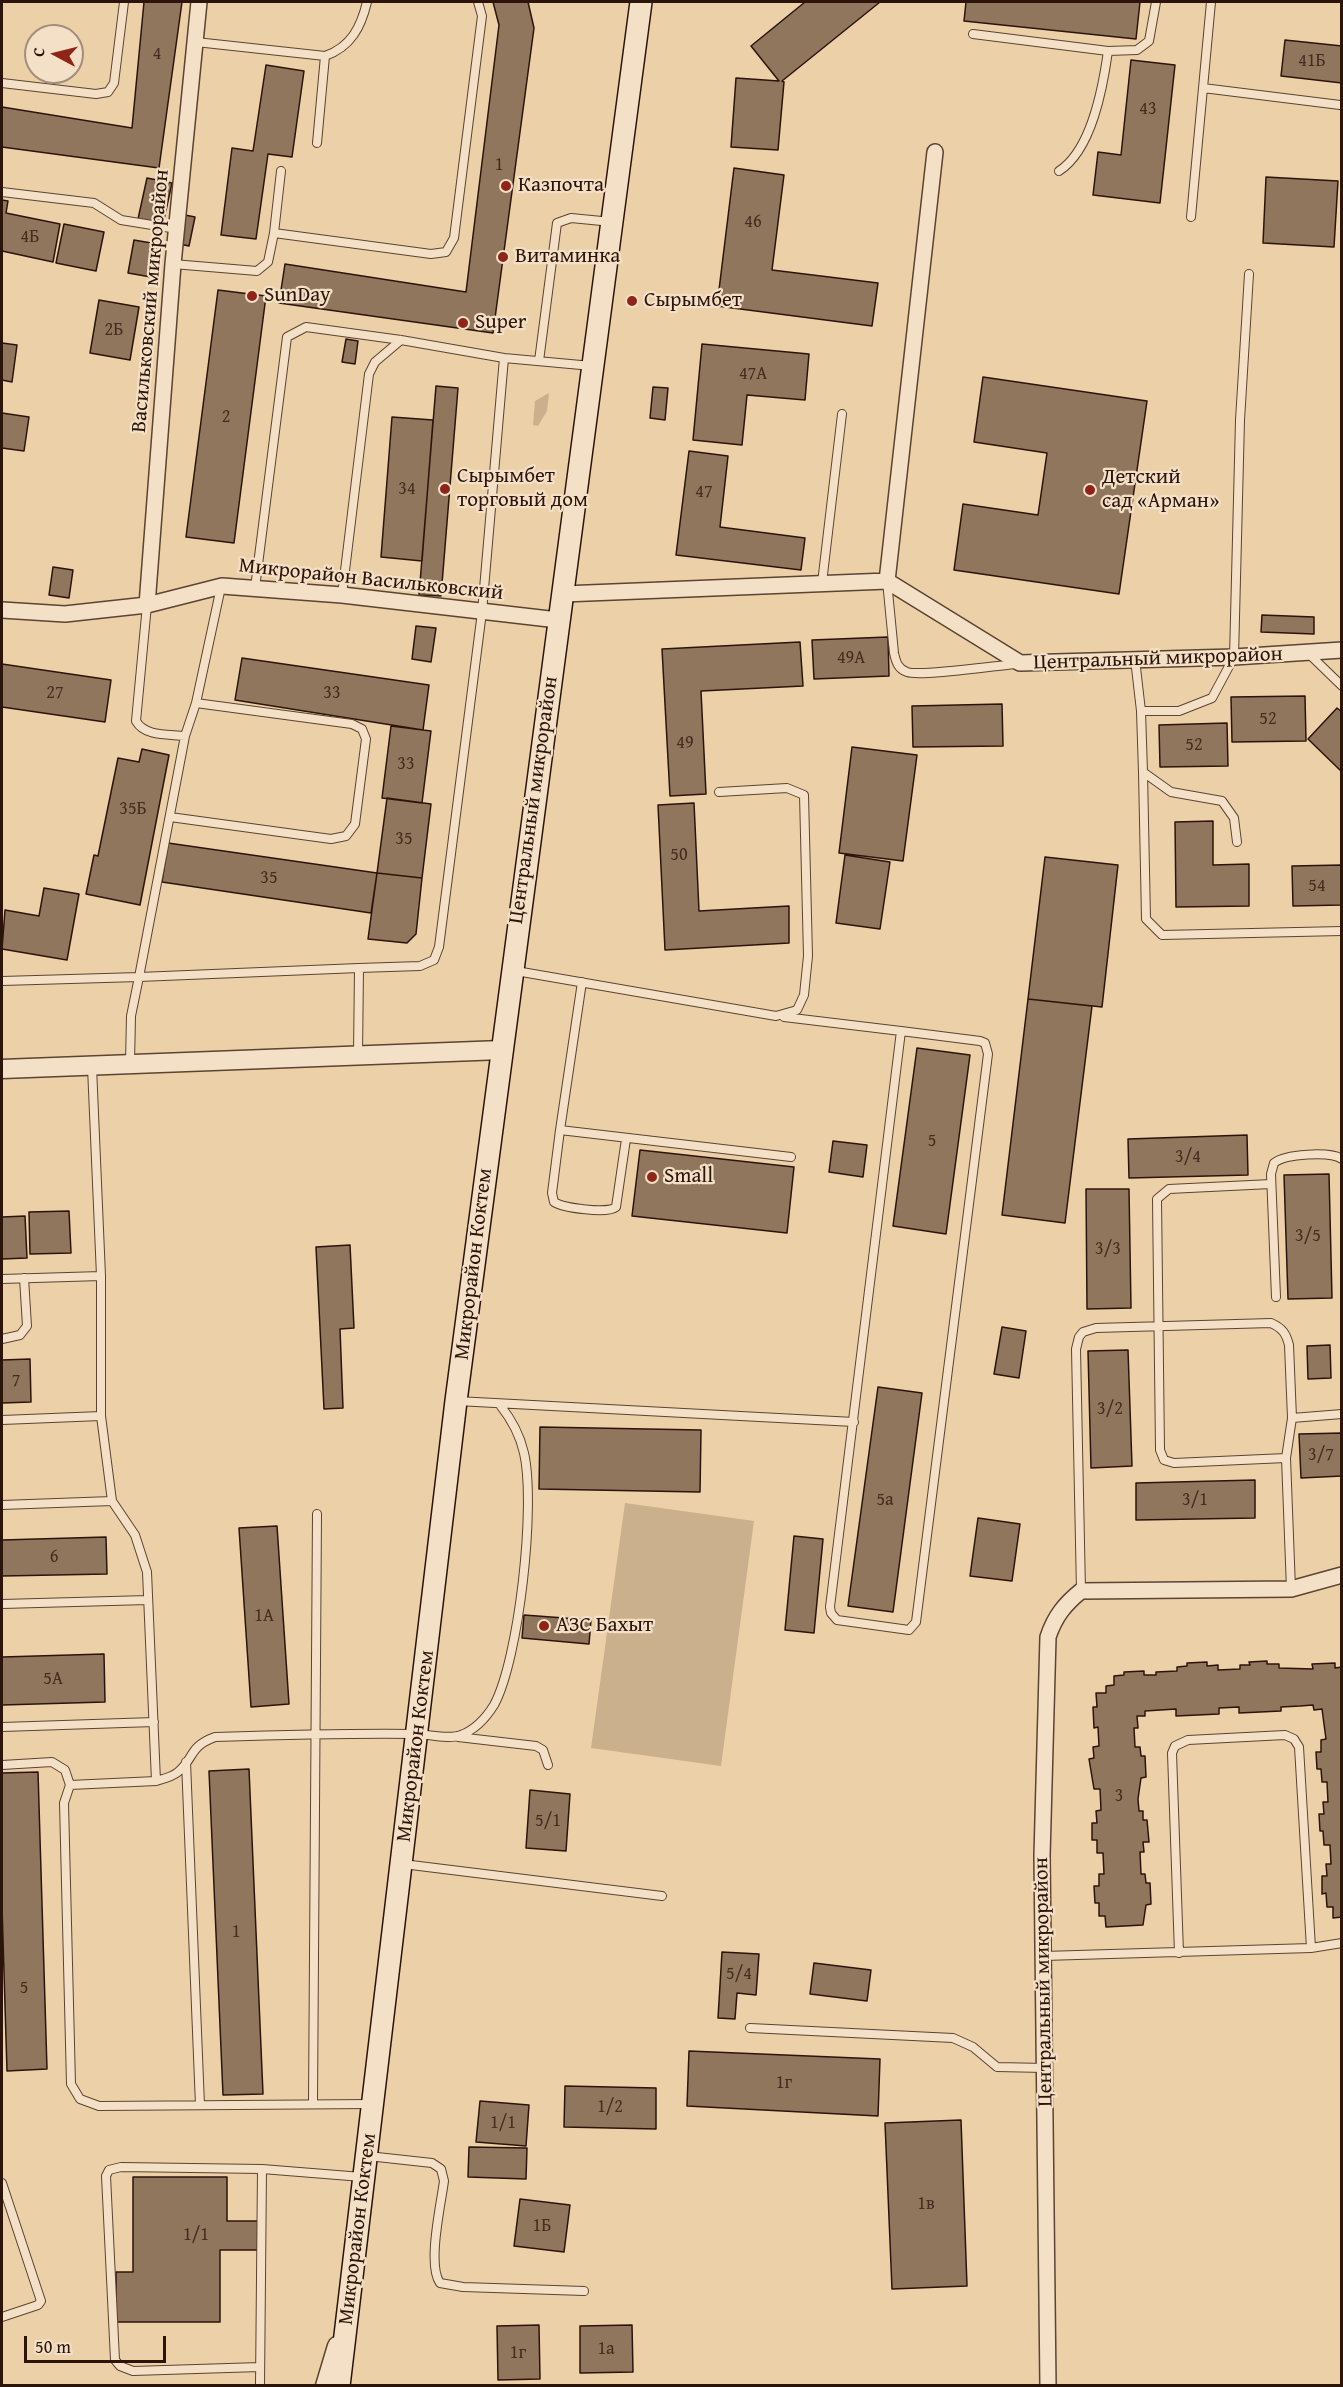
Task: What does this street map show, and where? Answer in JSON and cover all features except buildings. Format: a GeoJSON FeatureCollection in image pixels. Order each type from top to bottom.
{"type":"FeatureCollection","features":[{"type":"Feature","properties":{"kind":"main road","name":"Центральный микрорайон"},"geometry":{"type":"LineString","coordinates":[[502,1050],[641,2]]}},
{"type":"Feature","properties":{"kind":"main road","name":"Микрорайон Коктем"},"geometry":{"type":"LineString","coordinates":[[339,2385],[403,1864],[456,1401],[502,1050]]}},
{"type":"Feature","properties":{"kind":"main road","name":"Микрорайон Коктем"},"geometry":{"type":"LineString","coordinates":[[348,2310],[353,2385]]}},
{"type":"Feature","properties":{"kind":"street","name":"Васильковский микрорайон"},"geometry":{"type":"LineString","coordinates":[[147,605],[173,264],[199,2]]}},
{"type":"Feature","properties":{"kind":"street"},"geometry":{"type":"LineString","coordinates":[[563,594],[887,580],[935,152]]}},
{"type":"Feature","properties":{"kind":"street","name":"Центральный микрорайон"},"geometry":{"type":"LineString","coordinates":[[887,580],[1020,663],[1309,654],[1341,650]]}},
{"type":"Feature","properties":{"kind":"street","name":"Микрорайон Васильковский"},"geometry":{"type":"LineString","coordinates":[[2,610],[65,614],[147,605],[222,586],[342,595],[558,620]]}},
{"type":"Feature","properties":{"kind":"street"},"geometry":{"type":"LineString","coordinates":[[2,1069],[502,1050]]}},
{"type":"Feature","properties":{"kind":"street"},"geometry":{"type":"LineString","coordinates":[[1081,1591],[1291,1588],[1341,1575]]}},
{"type":"Feature","properties":{"kind":"street","name":"Центральный микрорайон"},"geometry":{"type":"LineString","coordinates":[[1048,2385],[1041,1856],[1048,1637],[1053,1621],[1064,1605],[1081,1591]]}},
{"type":"Feature","properties":{"kind":"street","name":"Микрорайон Коктем"},"geometry":{"type":"LineString","coordinates":[[325,2385],[348,2310]]}},
{"type":"Feature","properties":{"kind":"lane"},"geometry":{"type":"LineString","coordinates":[[2,83],[96,94],[108,93],[114,83],[124,2]]}},
{"type":"Feature","properties":{"kind":"lane"},"geometry":{"type":"LineString","coordinates":[[196,42],[326,56],[339,51],[349,41],[359,28],[368,2]]}},
{"type":"Feature","properties":{"kind":"lane"},"geometry":{"type":"LineString","coordinates":[[274,233],[431,254],[446,252],[454,238],[482,16],[478,2]]}},
{"type":"Feature","properties":{"kind":"lane"},"geometry":{"type":"LineString","coordinates":[[973,34],[1108,51],[1137,50],[1143,47],[1152,32],[1156,2]]}},
{"type":"Feature","properties":{"kind":"lane"},"geometry":{"type":"LineString","coordinates":[[1191,217],[1211,2]]}},
{"type":"Feature","properties":{"kind":"lane"},"geometry":{"type":"LineString","coordinates":[[1059,171],[1071,164],[1090,127],[1102,91],[1108,51]]}},
{"type":"Feature","properties":{"kind":"lane"},"geometry":{"type":"LineString","coordinates":[[317,143],[326,56]]}},
{"type":"Feature","properties":{"kind":"lane"},"geometry":{"type":"LineString","coordinates":[[1203,88],[1340,105]]}},
{"type":"Feature","properties":{"kind":"lane"},"geometry":{"type":"LineString","coordinates":[[173,264],[258,271],[268,262],[274,233],[281,171]]}},
{"type":"Feature","properties":{"kind":"lane"},"geometry":{"type":"LineString","coordinates":[[2,192],[94,203],[121,220],[177,229]]}},
{"type":"Feature","properties":{"kind":"lane"},"geometry":{"type":"LineString","coordinates":[[539,361],[556,223],[571,218],[612,222]]}},
{"type":"Feature","properties":{"kind":"lane"},"geometry":{"type":"LineString","coordinates":[[1141,711],[1179,711],[1212,698],[1234,657],[1240,420],[1249,274]]}},
{"type":"Feature","properties":{"kind":"lane"},"geometry":{"type":"LineString","coordinates":[[255,588],[287,337],[306,327],[401,340],[504,358],[594,366]]}},
{"type":"Feature","properties":{"kind":"lane"},"geometry":{"type":"LineString","coordinates":[[342,595],[369,374],[375,362],[401,340]]}},
{"type":"Feature","properties":{"kind":"lane"},"geometry":{"type":"LineString","coordinates":[[2,981],[420,966],[434,960],[437,954],[482,612],[504,358]]}},
{"type":"Feature","properties":{"kind":"lane"},"geometry":{"type":"LineString","coordinates":[[822,583],[842,414]]}},
{"type":"Feature","properties":{"kind":"lane"},"geometry":{"type":"LineString","coordinates":[[887,580],[894,654],[901,669],[918,673],[1020,663]]}},
{"type":"Feature","properties":{"kind":"lane"},"geometry":{"type":"LineString","coordinates":[[130,1065],[131,1016],[185,736],[196,703],[222,586]]}},
{"type":"Feature","properties":{"kind":"lane"},"geometry":{"type":"LineString","coordinates":[[147,605],[136,721],[139,726],[149,732],[185,736]]}},
{"type":"Feature","properties":{"kind":"lane"},"geometry":{"type":"LineString","coordinates":[[1309,654],[1341,686]]}},
{"type":"Feature","properties":{"kind":"lane"},"geometry":{"type":"LineString","coordinates":[[1135,659],[1141,711],[1146,919],[1162,935],[1341,931]]}},
{"type":"Feature","properties":{"kind":"lane"},"geometry":{"type":"LineString","coordinates":[[170,817],[332,839],[346,836],[355,824],[366,739],[362,729],[352,724],[196,703]]}},
{"type":"Feature","properties":{"kind":"lane"},"geometry":{"type":"LineString","coordinates":[[1143,772],[1170,792],[1216,798],[1222,801],[1234,818],[1237,842]]}},
{"type":"Feature","properties":{"kind":"lane"},"geometry":{"type":"LineString","coordinates":[[719,792],[787,788],[800,791],[806,802],[808,956],[805,989],[797,1010],[776,1016]]}},
{"type":"Feature","properties":{"kind":"lane"},"geometry":{"type":"LineString","coordinates":[[358,968],[358,1055]]}},
{"type":"Feature","properties":{"kind":"lane"},"geometry":{"type":"LineString","coordinates":[[511,970],[776,1016],[901,1031],[980,1041],[985,1043],[988,1054],[916,1622],[909,1630],[842,1622],[831,1613],[901,1031]]}},
{"type":"Feature","properties":{"kind":"lane"},"geometry":{"type":"LineString","coordinates":[[582,982],[560,1130],[552,1193],[554,1202],[608,1211],[616,1207],[626,1139]]}},
{"type":"Feature","properties":{"kind":"lane"},"geometry":{"type":"LineString","coordinates":[[92,1066],[101,1276],[101,1416],[112,1501],[135,1535],[147,1572],[156,1781]]}},
{"type":"Feature","properties":{"kind":"lane"},"geometry":{"type":"LineString","coordinates":[[560,1130],[791,1157]]}},
{"type":"Feature","properties":{"kind":"lane"},"geometry":{"type":"LineString","coordinates":[[1276,1297],[1272,1168],[1279,1159],[1330,1154],[1341,1159]]}},
{"type":"Feature","properties":{"kind":"lane"},"geometry":{"type":"LineString","coordinates":[[1271,1184],[1169,1189],[1160,1194],[1155,1205],[1160,1450],[1164,1460],[1174,1463],[1286,1458]]}},
{"type":"Feature","properties":{"kind":"lane"},"geometry":{"type":"LineString","coordinates":[[2,1279],[101,1276]]}},
{"type":"Feature","properties":{"kind":"lane"},"geometry":{"type":"LineString","coordinates":[[2,1339],[20,1335],[27,1326],[24,1278]]}},
{"type":"Feature","properties":{"kind":"lane"},"geometry":{"type":"LineString","coordinates":[[1081,1591],[1077,1343],[1079,1337],[1089,1329],[1259,1321],[1280,1327],[1289,1345],[1292,1418],[1286,1458],[1291,1588]]}},
{"type":"Feature","properties":{"kind":"lane"},"geometry":{"type":"LineString","coordinates":[[456,1401],[854,1422]]}},
{"type":"Feature","properties":{"kind":"lane"},"geometry":{"type":"LineString","coordinates":[[458,1737],[474,1728],[494,1704],[512,1646],[521,1592],[528,1509],[526,1466],[519,1435],[500,1405]]}},
{"type":"Feature","properties":{"kind":"lane"},"geometry":{"type":"LineString","coordinates":[[1292,1418],[1341,1414]]}},
{"type":"Feature","properties":{"kind":"lane"},"geometry":{"type":"LineString","coordinates":[[2,1420],[101,1416]]}},
{"type":"Feature","properties":{"kind":"lane"},"geometry":{"type":"LineString","coordinates":[[2,1506],[112,1501]]}},
{"type":"Feature","properties":{"kind":"lane"},"geometry":{"type":"LineString","coordinates":[[313,2103],[317,1514]]}},
{"type":"Feature","properties":{"kind":"lane"},"geometry":{"type":"LineString","coordinates":[[2,1604],[148,1600]]}},
{"type":"Feature","properties":{"kind":"lane"},"geometry":{"type":"LineString","coordinates":[[2,1727],[154,1722]]}},
{"type":"Feature","properties":{"kind":"lane"},"geometry":{"type":"LineString","coordinates":[[70,1785],[156,1781],[178,1772],[193,1749],[214,1737],[418,1734],[458,1737],[536,1746],[543,1750],[548,1765]]}},
{"type":"Feature","properties":{"kind":"lane"},"geometry":{"type":"LineString","coordinates":[[1179,1953],[1172,1753],[1181,1742],[1188,1740],[1285,1735],[1294,1739],[1299,1747],[1311,1948]]}},
{"type":"Feature","properties":{"kind":"lane"},"geometry":{"type":"LineString","coordinates":[[186,1761],[200,2105]]}},
{"type":"Feature","properties":{"kind":"lane"},"geometry":{"type":"LineString","coordinates":[[2,1765],[52,1762],[65,1770],[70,1785],[63,1811],[71,2084],[75,2093],[89,2104],[99,2106],[373,2104]]}},
{"type":"Feature","properties":{"kind":"lane"},"geometry":{"type":"LineString","coordinates":[[403,1864],[662,1896]]}},
{"type":"Feature","properties":{"kind":"lane"},"geometry":{"type":"LineString","coordinates":[[1044,1956],[1311,1948],[1341,1943]]}},
{"type":"Feature","properties":{"kind":"lane"},"geometry":{"type":"LineString","coordinates":[[750,2028],[953,2038],[974,2047],[997,2067],[1045,2068]]}},
{"type":"Feature","properties":{"kind":"lane"},"geometry":{"type":"LineString","coordinates":[[366,2156],[432,2163],[441,2169],[444,2181],[434,2262],[436,2277],[440,2283],[463,2287],[584,2291]]}},
{"type":"Feature","properties":{"kind":"lane"},"geometry":{"type":"LineString","coordinates":[[260,2367],[133,2371],[120,2366],[115,2360],[104,2183],[110,2170],[121,2167],[262,2169],[363,2177]]}},
{"type":"Feature","properties":{"kind":"lane"},"geometry":{"type":"LineString","coordinates":[[260,2385],[262,2169]]}},
{"type":"Feature","properties":{"kind":"lane"},"geometry":{"type":"LineString","coordinates":[[2,2183],[41,2301],[38,2305],[2,2317]]}},
{"type":"Feature","properties":{"kind":"shaded area"},"geometry":{"type":"Polygon","coordinates":[[[549,393],[547,411],[538,426],[533,425],[535,401],[549,393]]]}},
{"type":"Feature","properties":{"kind":"shaded area"},"geometry":{"type":"Polygon","coordinates":[[[625,1503],[754,1521],[721,1766],[591,1748],[625,1503]]]}},
{"type":"Feature","properties":{"kind":"place","name":"Казпочта"},"geometry":{"type":"Point","coordinates":[506,186]}},
{"type":"Feature","properties":{"kind":"place","name":"Витаминка"},"geometry":{"type":"Point","coordinates":[503,257]}},
{"type":"Feature","properties":{"kind":"place","name":"SunDay"},"geometry":{"type":"Point","coordinates":[252,296]}},
{"type":"Feature","properties":{"kind":"place","name":"Сырымбет"},"geometry":{"type":"Point","coordinates":[632,301]}},
{"type":"Feature","properties":{"kind":"place","name":"Super"},"geometry":{"type":"Point","coordinates":[463,323]}},
{"type":"Feature","properties":{"kind":"place","name":"Сырымбет торговый дом"},"geometry":{"type":"Point","coordinates":[445,489]}},
{"type":"Feature","properties":{"kind":"place","name":"Детский сад «Арман»"},"geometry":{"type":"Point","coordinates":[1090,490]}},
{"type":"Feature","properties":{"kind":"place","name":"Small"},"geometry":{"type":"Point","coordinates":[652,1177]}},
{"type":"Feature","properties":{"kind":"place","name":"АЗС Бахыт"},"geometry":{"type":"Point","coordinates":[544,1626]}}]}
